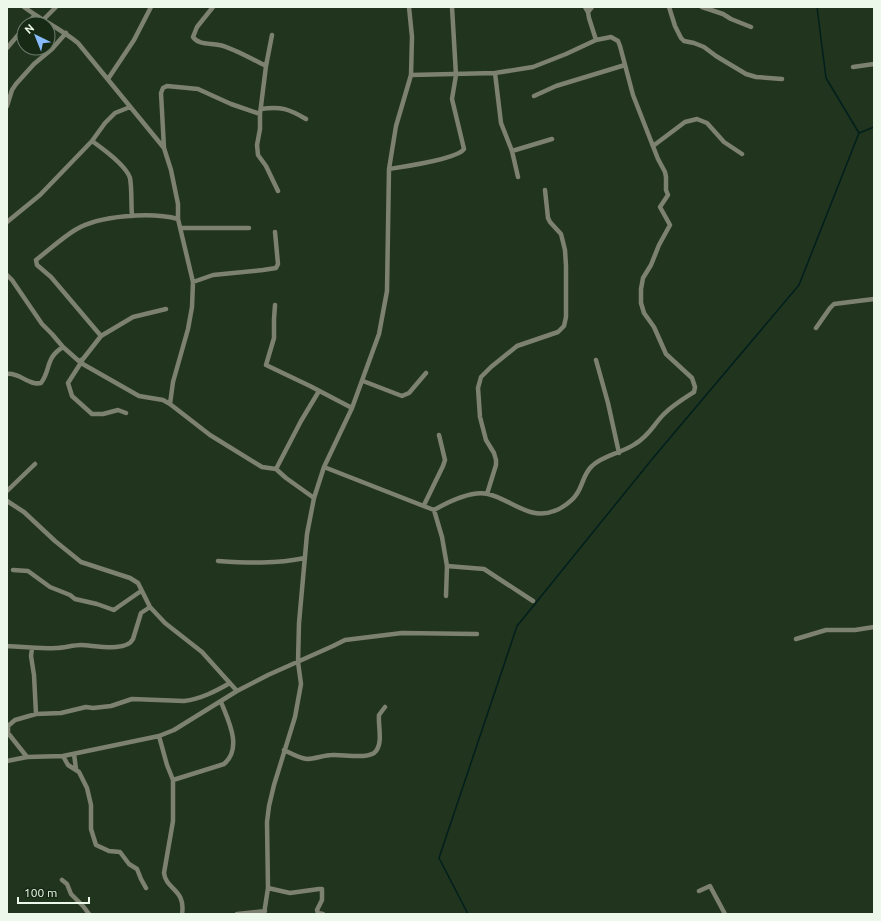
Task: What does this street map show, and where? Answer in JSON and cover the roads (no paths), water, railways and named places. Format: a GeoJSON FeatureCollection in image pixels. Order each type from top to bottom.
{"type":"FeatureCollection","features":[{"type":"Feature","properties":{"kind":"street"},"geometry":{"type":"LineString","coordinates":[[24,7],[35,15]]}},
{"type":"Feature","properties":{"kind":"street"},"geometry":{"type":"LineString","coordinates":[[47,16],[56,7]]}},
{"type":"Feature","properties":{"kind":"street"},"geometry":{"type":"LineString","coordinates":[[108,80],[134,40],[151,7]]}},
{"type":"Feature","properties":{"kind":"street"},"geometry":{"type":"LineString","coordinates":[[213,7],[197,27],[193,39],[199,42],[221,45],[266,66]]}},
{"type":"Feature","properties":{"kind":"street"},"geometry":{"type":"LineString","coordinates":[[237,914],[265,913],[268,888],[267,822],[274,785],[299,702],[301,684],[298,662],[299,623],[307,534],[314,498],[324,467],[363,381],[379,334],[387,291],[389,169],[396,126],[411,75],[412,37],[409,7]]}},
{"type":"Feature","properties":{"kind":"street"},"geometry":{"type":"LineString","coordinates":[[389,169],[440,159],[463,152],[464,144],[456,119],[452,99],[456,75],[452,7]]}},
{"type":"Feature","properties":{"kind":"street"},"geometry":{"type":"LineString","coordinates":[[585,7],[588,12],[596,40]]}},
{"type":"Feature","properties":{"kind":"street"},"geometry":{"type":"LineString","coordinates":[[588,12],[592,7]]}},
{"type":"Feature","properties":{"kind":"street"},"geometry":{"type":"LineString","coordinates":[[669,7],[674,26],[684,41],[704,47],[746,74],[756,77],[782,79]]}},
{"type":"Feature","properties":{"kind":"street"},"geometry":{"type":"LineString","coordinates":[[702,7],[723,14],[751,27]]}},
{"type":"Feature","properties":{"kind":"street"},"geometry":{"type":"LineString","coordinates":[[56,27],[78,43],[164,148]]}},
{"type":"Feature","properties":{"kind":"street"},"geometry":{"type":"LineString","coordinates":[[7,106],[12,90],[16,84],[34,64],[52,49],[66,33]]}},
{"type":"Feature","properties":{"kind":"street"},"geometry":{"type":"LineString","coordinates":[[272,35],[266,66],[260,129],[256,144],[258,155],[266,166],[278,192]]}},
{"type":"Feature","properties":{"kind":"street"},"geometry":{"type":"LineString","coordinates":[[7,48],[16,37]]}},
{"type":"Feature","properties":{"kind":"street"},"geometry":{"type":"LineString","coordinates":[[411,75],[495,74],[533,67],[596,40],[611,38],[615,39],[620,46],[633,95],[666,177],[666,190],[668,196],[660,207],[670,225],[644,278],[641,288],[641,303],[644,313],[654,327],[666,354],[692,378],[695,390],[665,413],[646,437],[619,453],[593,464],[586,472],[576,495],[556,511],[548,513],[530,512],[504,499],[487,494],[464,496],[446,503],[434,510]]}},
{"type":"Feature","properties":{"kind":"street"},"geometry":{"type":"LineString","coordinates":[[853,67],[874,64]]}},
{"type":"Feature","properties":{"kind":"street"},"geometry":{"type":"LineString","coordinates":[[534,96],[556,86],[625,65]]}},
{"type":"Feature","properties":{"kind":"street"},"geometry":{"type":"LineString","coordinates":[[495,74],[501,123],[512,151],[518,177]]}},
{"type":"Feature","properties":{"kind":"street"},"geometry":{"type":"LineString","coordinates":[[170,404],[172,382],[188,329],[192,307],[192,282],[178,219],[178,204],[171,170],[164,148],[161,92],[163,88],[167,86],[198,89],[231,104],[261,111],[275,107],[284,108],[306,119]]}},
{"type":"Feature","properties":{"kind":"street"},"geometry":{"type":"LineString","coordinates":[[7,222],[40,195],[92,141],[105,123],[115,113],[130,107]]}},
{"type":"Feature","properties":{"kind":"street"},"geometry":{"type":"LineString","coordinates":[[653,146],[685,122],[697,119],[707,123],[724,142],[742,154]]}},
{"type":"Feature","properties":{"kind":"street"},"geometry":{"type":"LineString","coordinates":[[512,151],[552,139]]}},
{"type":"Feature","properties":{"kind":"street"},"geometry":{"type":"LineString","coordinates":[[92,141],[126,170],[130,178],[132,216]]}},
{"type":"Feature","properties":{"kind":"street"},"geometry":{"type":"LineString","coordinates":[[487,494],[496,465],[496,460],[494,453],[486,440],[480,417],[478,388],[481,377],[517,346],[558,332],[564,326],[566,317],[565,250],[560,234],[548,218],[545,190]]}},
{"type":"Feature","properties":{"kind":"street"},"geometry":{"type":"LineString","coordinates":[[101,336],[51,277],[37,265],[35,261],[76,230],[94,222],[117,217],[132,216],[166,216],[178,219]]}},
{"type":"Feature","properties":{"kind":"street"},"geometry":{"type":"LineString","coordinates":[[181,228],[249,228]]}},
{"type":"Feature","properties":{"kind":"street"},"geometry":{"type":"LineString","coordinates":[[192,282],[213,275],[276,268],[278,264],[275,232]]}},
{"type":"Feature","properties":{"kind":"street"},"geometry":{"type":"LineString","coordinates":[[7,276],[12,280],[42,324],[63,347],[81,361],[139,396],[163,400],[170,404],[210,436],[262,467],[276,469],[314,498]]}},
{"type":"Feature","properties":{"kind":"street"},"geometry":{"type":"LineString","coordinates":[[816,328],[834,304],[874,299]]}},
{"type":"Feature","properties":{"kind":"street"},"geometry":{"type":"LineString","coordinates":[[275,305],[274,338],[266,365],[352,408]]}},
{"type":"Feature","properties":{"kind":"street"},"geometry":{"type":"LineString","coordinates":[[126,413],[118,410],[103,414],[92,414],[72,396],[68,383],[81,361],[101,336],[133,317],[166,309]]}},
{"type":"Feature","properties":{"kind":"street"},"geometry":{"type":"LineString","coordinates":[[7,374],[14,374],[34,383],[41,383],[44,379],[50,360],[57,351],[63,347]]}},
{"type":"Feature","properties":{"kind":"street"},"geometry":{"type":"LineString","coordinates":[[596,360],[608,403],[619,453]]}},
{"type":"Feature","properties":{"kind":"street"},"geometry":{"type":"LineString","coordinates":[[363,381],[402,396],[409,393],[426,373]]}},
{"type":"Feature","properties":{"kind":"street"},"geometry":{"type":"LineString","coordinates":[[276,469],[301,421],[319,391]]}},
{"type":"Feature","properties":{"kind":"street"},"geometry":{"type":"LineString","coordinates":[[424,505],[445,460],[439,435]]}},
{"type":"Feature","properties":{"kind":"street"},"geometry":{"type":"LineString","coordinates":[[7,491],[35,464]]}},
{"type":"Feature","properties":{"kind":"street"},"geometry":{"type":"LineString","coordinates":[[324,467],[434,510],[442,537],[447,566],[446,596]]}},
{"type":"Feature","properties":{"kind":"street"},"geometry":{"type":"LineString","coordinates":[[7,501],[24,512],[55,541],[81,562],[130,578],[138,583],[150,606],[165,624],[202,652],[237,691]]}},
{"type":"Feature","properties":{"kind":"street"},"geometry":{"type":"LineString","coordinates":[[218,561],[256,564],[286,562],[305,558]]}},
{"type":"Feature","properties":{"kind":"street"},"geometry":{"type":"LineString","coordinates":[[447,566],[484,569],[533,600]]}},
{"type":"Feature","properties":{"kind":"street"},"geometry":{"type":"LineString","coordinates":[[14,570],[28,571],[50,587],[70,595],[75,599],[97,604],[111,610],[142,591]]}},
{"type":"Feature","properties":{"kind":"street"},"geometry":{"type":"LineString","coordinates":[[7,646],[56,648],[80,645],[103,647],[126,646],[132,642],[141,614],[150,606]]}},
{"type":"Feature","properties":{"kind":"street"},"geometry":{"type":"LineString","coordinates":[[796,639],[826,630],[855,630],[874,627]]}},
{"type":"Feature","properties":{"kind":"street"},"geometry":{"type":"LineString","coordinates":[[7,761],[27,757],[63,756],[159,736],[174,730],[237,691],[268,675],[345,640],[402,632],[477,634]]}},
{"type":"Feature","properties":{"kind":"street"},"geometry":{"type":"LineString","coordinates":[[32,648],[31,656],[34,675],[36,714]]}},
{"type":"Feature","properties":{"kind":"street"},"geometry":{"type":"LineString","coordinates":[[27,757],[8,733],[8,726],[15,720],[36,714],[61,713],[86,707],[93,708],[111,706],[132,700],[192,700],[230,683]]}},
{"type":"Feature","properties":{"kind":"street"},"geometry":{"type":"LineString","coordinates":[[173,780],[224,764],[227,761],[234,746],[233,735],[221,702]]}},
{"type":"Feature","properties":{"kind":"street"},"geometry":{"type":"LineString","coordinates":[[284,750],[292,755],[309,759],[332,755],[372,755],[378,749],[380,733],[379,715],[385,707]]}},
{"type":"Feature","properties":{"kind":"street"},"geometry":{"type":"LineString","coordinates":[[159,736],[173,780],[173,821],[164,873],[166,882],[174,887],[178,892],[183,905],[182,914]]}},
{"type":"Feature","properties":{"kind":"street"},"geometry":{"type":"LineString","coordinates":[[74,754],[76,769]]}},
{"type":"Feature","properties":{"kind":"street"},"geometry":{"type":"LineString","coordinates":[[63,756],[68,765],[76,769],[82,777],[91,805],[91,829],[96,845],[120,852],[129,864],[137,869],[146,888]]}},
{"type":"Feature","properties":{"kind":"street"},"geometry":{"type":"LineString","coordinates":[[62,880],[67,884],[71,894],[84,906],[89,914]]}},
{"type":"Feature","properties":{"kind":"street"},"geometry":{"type":"LineString","coordinates":[[698,891],[710,886],[725,914]]}},
{"type":"Feature","properties":{"kind":"street"},"geometry":{"type":"LineString","coordinates":[[268,888],[290,893],[319,889],[322,890],[322,900],[317,910],[318,913],[323,914]]}},
{"type":"Feature","properties":{"kind":"waterway"},"geometry":{"type":"LineString","coordinates":[[817,7],[826,78],[859,133]]}},
{"type":"Feature","properties":{"kind":"waterway"},"geometry":{"type":"LineString","coordinates":[[468,914],[439,858],[517,626],[653,458],[799,285],[859,133],[874,127]]}}]}
